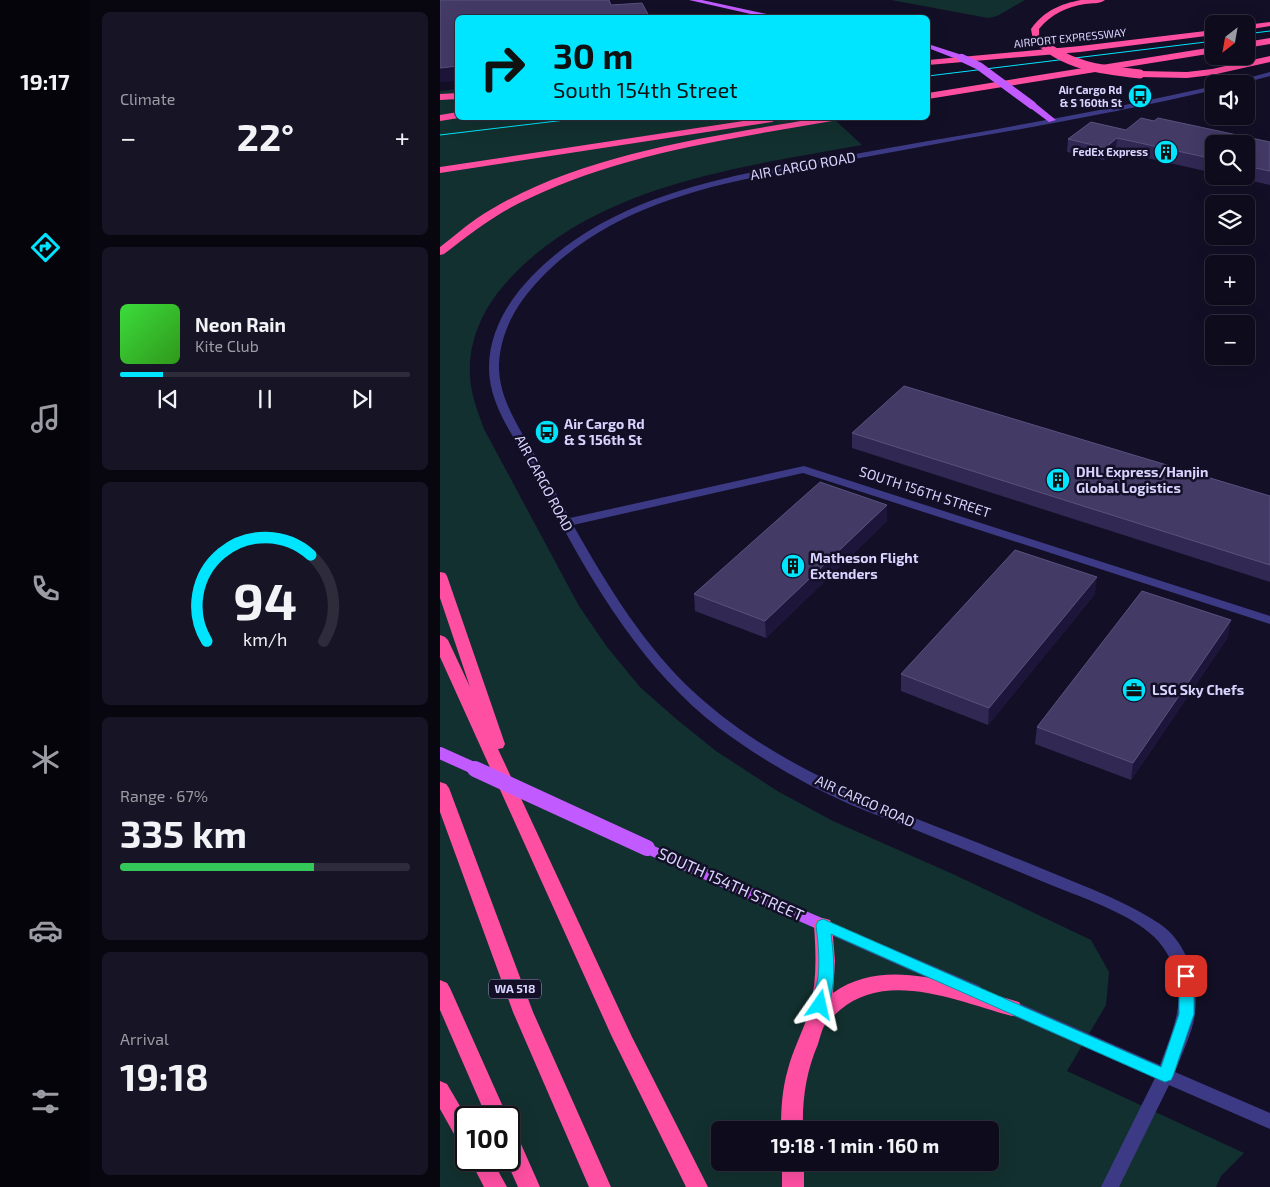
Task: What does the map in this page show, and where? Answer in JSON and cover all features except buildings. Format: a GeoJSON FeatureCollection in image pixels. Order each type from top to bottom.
{"type":"FeatureCollection","features":[{"type":"Feature","properties":{"kind":"highway"},"geometry":{"type":"LineString","coordinates":[[1101,0],[1071,4],[1046,15],[1035,29],[1036,38],[1051,52],[1070,61],[1114,71],[1140,74],[1187,75],[1212,72],[1270,59]]}},
{"type":"Feature","properties":{"kind":"highway"},"geometry":{"type":"LineString","coordinates":[[1255,26],[1270,24]]}},
{"type":"Feature","properties":{"kind":"highway","name":"AIRPORT EXPRESSWAY"},"geometry":{"type":"LineString","coordinates":[[930,63],[1080,49],[1205,33]]}},
{"type":"Feature","properties":{"kind":"highway"},"geometry":{"type":"LineString","coordinates":[[1255,44],[1270,42]]}},
{"type":"Feature","properties":{"kind":"highway"},"geometry":{"type":"LineString","coordinates":[[930,97],[1205,51]]}},
{"type":"Feature","properties":{"kind":"highway"},"geometry":{"type":"LineString","coordinates":[[440,97],[455,96]]}},
{"type":"Feature","properties":{"kind":"highway"},"geometry":{"type":"LineString","coordinates":[[440,103],[455,102]]}},
{"type":"Feature","properties":{"kind":"highway"},"geometry":{"type":"LineString","coordinates":[[440,118],[455,116]]}},
{"type":"Feature","properties":{"kind":"highway"},"geometry":{"type":"LineString","coordinates":[[440,170],[770,120]]}},
{"type":"Feature","properties":{"kind":"highway"},"geometry":{"type":"LineString","coordinates":[[440,252],[454,239],[492,213],[575,175],[660,150],[821,120]]}},
{"type":"Feature","properties":{"kind":"highway"},"geometry":{"type":"LineString","coordinates":[[440,576],[524,821]]}},
{"type":"Feature","properties":{"kind":"highway"},"geometry":{"type":"LineString","coordinates":[[440,640],[622,1037],[697,1187]]}},
{"type":"Feature","properties":{"kind":"highway","name":"WA 518"},"geometry":{"type":"LineString","coordinates":[[440,788],[523,1012],[600,1187]]}},
{"type":"Feature","properties":{"kind":"highway"},"geometry":{"type":"LineString","coordinates":[[792,1121],[791,1110],[798,1070],[818,1018],[826,978],[827,955],[823,925]]}},
{"type":"Feature","properties":{"kind":"highway"},"geometry":{"type":"LineString","coordinates":[[818,1018],[840,998],[855,990],[889,982],[914,984],[1012,1008]]}},
{"type":"Feature","properties":{"kind":"highway"},"geometry":{"type":"LineString","coordinates":[[440,988],[493,1106]]}},
{"type":"Feature","properties":{"kind":"highway"},"geometry":{"type":"LineString","coordinates":[[440,1090],[455,1116]]}},
{"type":"Feature","properties":{"kind":"highway"},"geometry":{"type":"LineString","coordinates":[[520,1167],[529,1187]]}},
{"type":"Feature","properties":{"kind":"highway"},"geometry":{"type":"LineString","coordinates":[[487,1171],[496,1187]]}},
{"type":"Feature","properties":{"kind":"highway"},"geometry":{"type":"LineString","coordinates":[[793,1171],[793,1187]]}},
{"type":"Feature","properties":{"kind":"main road"},"geometry":{"type":"LineString","coordinates":[[692,0],[767,15]]}},
{"type":"Feature","properties":{"kind":"main road"},"geometry":{"type":"LineString","coordinates":[[930,47],[953,54],[979,66],[1052,120]]}},
{"type":"Feature","properties":{"kind":"main road","name":"SOUTH 154TH STREET"},"geometry":{"type":"LineString","coordinates":[[440,753],[823,925]]}},
{"type":"Feature","properties":{"kind":"street"},"geometry":{"type":"LineString","coordinates":[[1255,78],[1270,74]]}},
{"type":"Feature","properties":{"kind":"street","name":"AIR CARGO ROAD"},"geometry":{"type":"LineString","coordinates":[[1110,1187],[1165,1076],[1187,1014],[1186,976],[1175,951],[1156,929],[1126,911],[1090,894],[844,796],[778,760],[722,723],[685,691],[620,614],[566,523],[498,396],[494,362],[508,310],[541,271],[560,255],[598,229],[637,209],[675,194],[716,182],[1114,110],[1205,90]]}},
{"type":"Feature","properties":{"kind":"street","name":"SOUTH 156TH STREET"},"geometry":{"type":"LineString","coordinates":[[566,523],[804,469],[1270,620]]}},
{"type":"Feature","properties":{"kind":"street","name":"SOUTH 154TH STREET"},"geometry":{"type":"LineString","coordinates":[[823,925],[1270,1122]]}},
{"type":"Feature","properties":{"kind":"green space"},"geometry":{"type":"Polygon","coordinates":[[[891,0],[1025,0],[997,16],[988,18],[891,0]]]}},
{"type":"Feature","properties":{"kind":"green space"},"geometry":{"type":"Polygon","coordinates":[[[455,89],[455,120],[835,120],[862,145],[767,162],[670,186],[624,202],[580,224],[540,251],[505,284],[483,316],[478,327],[471,351],[470,364],[471,384],[477,410],[484,429],[579,606],[607,647],[640,687],[675,718],[716,751],[779,792],[833,821],[955,875],[1091,940],[1109,972],[1106,1005],[1067,1071],[1244,1153],[1221,1176],[1216,1187],[440,1187],[440,91],[455,89]]]}},
{"type":"Feature","properties":{"kind":"tram line"},"geometry":{"type":"LineString","coordinates":[[1255,33],[1270,31]]}},
{"type":"Feature","properties":{"kind":"tram line"},"geometry":{"type":"LineString","coordinates":[[930,76],[1205,42]]}},
{"type":"Feature","properties":{"kind":"tram line"},"geometry":{"type":"LineString","coordinates":[[440,135],[565,120]]}},
{"type":"Feature","properties":{"kind":"place","name":"Air Cargo Rd & S 160th St"},"geometry":{"type":"Point","coordinates":[1140,96]}},
{"type":"Feature","properties":{"kind":"place","name":"FedEx Express"},"geometry":{"type":"Point","coordinates":[1166,152]}},
{"type":"Feature","properties":{"kind":"place","name":"Air Cargo Rd & S 156th St"},"geometry":{"type":"Point","coordinates":[547,432]}},
{"type":"Feature","properties":{"kind":"place","name":"DHL Express/Hanjin Global Logistics"},"geometry":{"type":"Point","coordinates":[1058,480]}},
{"type":"Feature","properties":{"kind":"place","name":"Matheson Flight Extenders"},"geometry":{"type":"Point","coordinates":[793,566]}},
{"type":"Feature","properties":{"kind":"place","name":"LSG Sky Chefs"},"geometry":{"type":"Point","coordinates":[1134,690]}},
{"type":"Feature","properties":{"kind":"route"},"geometry":{"type":"LineString","coordinates":[[820,1005],[826,978],[827,955],[823,925],[1165,1076],[1187,1014],[1186,976]]}}]}
